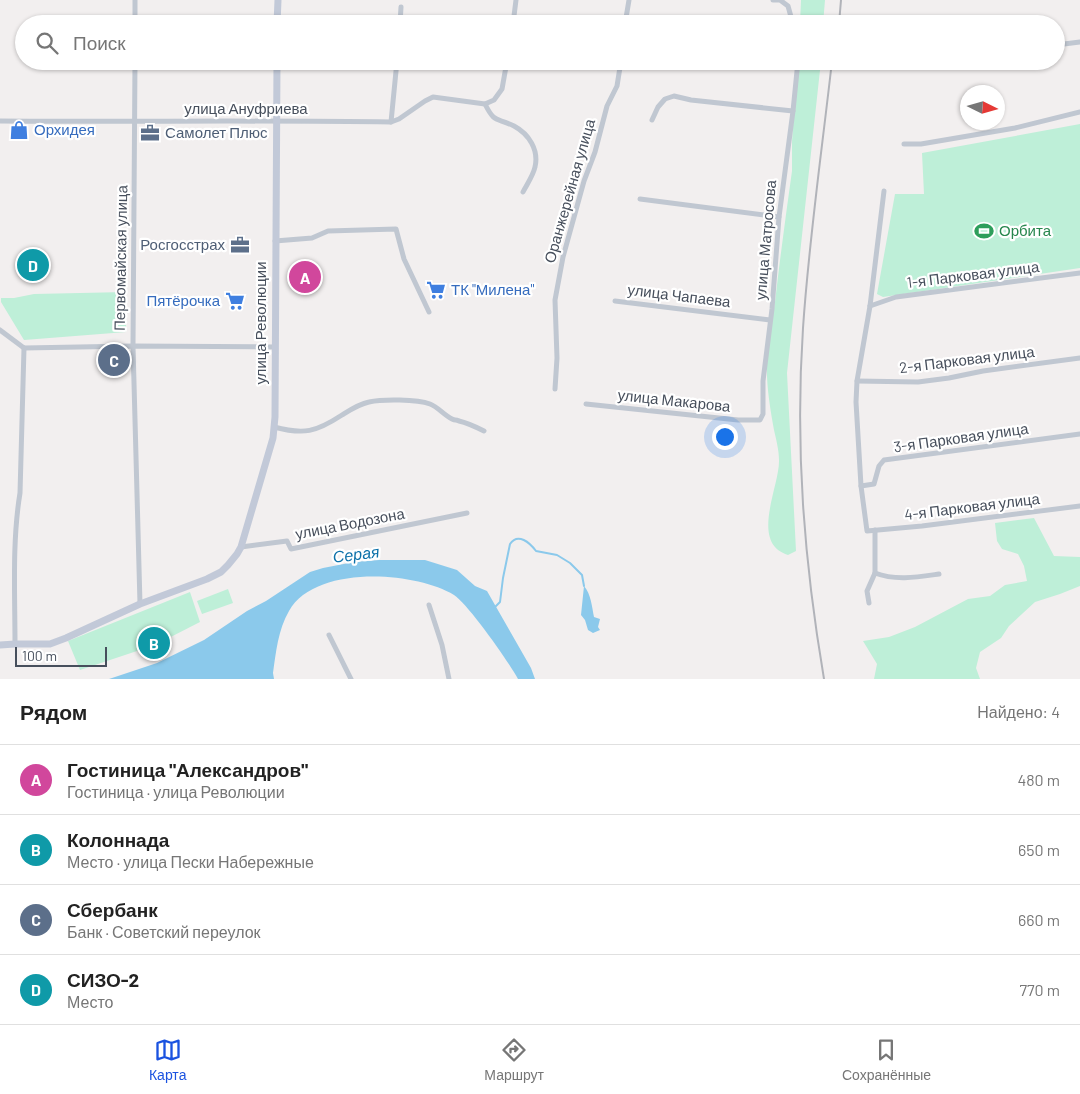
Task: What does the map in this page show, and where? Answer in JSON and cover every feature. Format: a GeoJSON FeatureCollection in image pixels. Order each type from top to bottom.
{"type":"FeatureCollection","features":[{"type":"Feature","properties":{"kind":"main road"},"geometry":{"type":"LineString","coordinates":[[277,15],[278,0]]}},
{"type":"Feature","properties":{"kind":"main road","name":"улица Революции"},"geometry":{"type":"LineString","coordinates":[[140,604],[221,572],[237,554],[273,438],[277,70]]}},
{"type":"Feature","properties":{"kind":"main road"},"geometry":{"type":"LineString","coordinates":[[0,645],[50,644],[88,629],[140,604]]}},
{"type":"Feature","properties":{"kind":"street"},"geometry":{"type":"LineString","coordinates":[[135,0],[135,15]]}},
{"type":"Feature","properties":{"kind":"street"},"geometry":{"type":"LineString","coordinates":[[514,15],[516,0]]}},
{"type":"Feature","properties":{"kind":"street"},"geometry":{"type":"LineString","coordinates":[[626,15],[629,0]]}},
{"type":"Feature","properties":{"kind":"street"},"geometry":{"type":"LineString","coordinates":[[773,0],[780,0],[788,6],[791,15]]}},
{"type":"Feature","properties":{"kind":"street"},"geometry":{"type":"LineString","coordinates":[[789,9],[793,0]]}},
{"type":"Feature","properties":{"kind":"street"},"geometry":{"type":"LineString","coordinates":[[401,7],[401,15]]}},
{"type":"Feature","properties":{"kind":"street"},"geometry":{"type":"LineString","coordinates":[[1065,44],[1080,42]]}},
{"type":"Feature","properties":{"kind":"street","name":"Первомайская улица"},"geometry":{"type":"LineString","coordinates":[[135,70],[133,346],[140,604]]}},
{"type":"Feature","properties":{"kind":"street"},"geometry":{"type":"LineString","coordinates":[[391,122],[396,70]]}},
{"type":"Feature","properties":{"kind":"street"},"geometry":{"type":"LineString","coordinates":[[505,70],[502,89],[494,100],[485,104],[491,117],[524,132],[533,145],[536,159],[534,169],[523,192]]}},
{"type":"Feature","properties":{"kind":"street","name":"Оранжерейная улица"},"geometry":{"type":"LineString","coordinates":[[555,389],[557,358],[555,300],[563,258],[584,181],[595,152],[607,106],[617,86],[620,70]]}},
{"type":"Feature","properties":{"kind":"street","name":"улица Матросова"},"geometry":{"type":"LineString","coordinates":[[760,420],[763,414],[763,381],[779,216],[797,70]]}},
{"type":"Feature","properties":{"kind":"street"},"geometry":{"type":"LineString","coordinates":[[652,120],[658,107],[665,99],[674,96],[691,100],[793,111]]}},
{"type":"Feature","properties":{"kind":"street","name":"улица Ануфриева"},"geometry":{"type":"LineString","coordinates":[[0,121],[276,120],[391,122],[399,120],[433,97],[485,104]]}},
{"type":"Feature","properties":{"kind":"street"},"geometry":{"type":"LineString","coordinates":[[904,144],[921,144],[1015,128],[1080,112]]}},
{"type":"Feature","properties":{"kind":"street"},"geometry":{"type":"LineString","coordinates":[[861,486],[856,402],[857,381],[870,306],[884,191]]}},
{"type":"Feature","properties":{"kind":"street"},"geometry":{"type":"LineString","coordinates":[[640,199],[779,216]]}},
{"type":"Feature","properties":{"kind":"street"},"geometry":{"type":"LineString","coordinates":[[275,241],[312,238],[328,231],[396,229],[404,259],[429,312]]}},
{"type":"Feature","properties":{"kind":"street","name":"1-я Парковая улица"},"geometry":{"type":"LineString","coordinates":[[870,306],[896,297],[1080,273]]}},
{"type":"Feature","properties":{"kind":"street","name":"улица Чапаева"},"geometry":{"type":"LineString","coordinates":[[616,302],[770,320]]}},
{"type":"Feature","properties":{"kind":"street"},"geometry":{"type":"LineString","coordinates":[[0,330],[24,348],[133,346],[275,347]]}},
{"type":"Feature","properties":{"kind":"street"},"geometry":{"type":"LineString","coordinates":[[15,644],[16,515],[20,493],[24,348]]}},
{"type":"Feature","properties":{"kind":"street","name":"2-я Парковая улица"},"geometry":{"type":"LineString","coordinates":[[857,381],[918,382],[1080,358]]}},
{"type":"Feature","properties":{"kind":"street"},"geometry":{"type":"LineString","coordinates":[[274,427],[291,432],[315,430],[349,410],[368,402],[378,401],[430,404],[454,420],[459,420],[484,431]]}},
{"type":"Feature","properties":{"kind":"street","name":"улица Макарова"},"geometry":{"type":"LineString","coordinates":[[586,404],[738,420],[760,420]]}},
{"type":"Feature","properties":{"kind":"street","name":"3-я Парковая улица"},"geometry":{"type":"LineString","coordinates":[[861,486],[874,484],[879,466],[884,460],[1080,434]]}},
{"type":"Feature","properties":{"kind":"street","name":"4-я Парковая улица"},"geometry":{"type":"LineString","coordinates":[[861,486],[867,531],[1080,506]]}},
{"type":"Feature","properties":{"kind":"street","name":"улица Водозона"},"geometry":{"type":"LineString","coordinates":[[240,548],[287,541],[291,549],[468,513]]}},
{"type":"Feature","properties":{"kind":"street"},"geometry":{"type":"LineString","coordinates":[[869,603],[867,591],[875,574],[875,530]]}},
{"type":"Feature","properties":{"kind":"street"},"geometry":{"type":"LineString","coordinates":[[875,574],[885,577],[906,578],[939,574]]}},
{"type":"Feature","properties":{"kind":"street"},"geometry":{"type":"LineString","coordinates":[[429,605],[442,645],[449,679]]}},
{"type":"Feature","properties":{"kind":"street"},"geometry":{"type":"LineString","coordinates":[[329,635],[351,679]]}},
{"type":"Feature","properties":{"kind":"green space"},"geometry":{"type":"Polygon","coordinates":[[[801,0],[825,0],[824,15],[800,15],[801,0]]]}},
{"type":"Feature","properties":{"kind":"green space"},"geometry":{"type":"Polygon","coordinates":[[[796,70],[820,70],[787,373],[796,551],[788,555],[776,549],[770,539],[768,527],[779,460],[769,396],[767,362],[792,171],[796,70]]]}},
{"type":"Feature","properties":{"kind":"green space","name":"Орбита"},"geometry":{"type":"Polygon","coordinates":[[[1080,124],[1080,268],[883,297],[877,294],[895,194],[924,194],[922,153],[1080,124]]]}},
{"type":"Feature","properties":{"kind":"green space"},"geometry":{"type":"Polygon","coordinates":[[[126,292],[126,332],[24,340],[1,302],[1,298],[14,298],[34,294],[126,292]]]}},
{"type":"Feature","properties":{"kind":"green space"},"geometry":{"type":"Polygon","coordinates":[[[1034,518],[1054,556],[1080,557],[1080,586],[1035,602],[1009,626],[1001,638],[980,652],[976,668],[980,679],[874,679],[877,664],[863,641],[889,637],[915,627],[968,599],[990,596],[1005,585],[1027,581],[1024,566],[1018,554],[1002,549],[997,541],[995,523],[1034,518]]]}},
{"type":"Feature","properties":{"kind":"green space"},"geometry":{"type":"Polygon","coordinates":[[[228,589],[233,603],[202,614],[197,601],[228,589]]]}},
{"type":"Feature","properties":{"kind":"green space"},"geometry":{"type":"Polygon","coordinates":[[[190,592],[200,622],[155,645],[80,670],[68,641],[190,592]]]}},
{"type":"Feature","properties":{"kind":"water"},"geometry":{"type":"Polygon","coordinates":[[[425,560],[457,570],[475,586],[487,591],[531,668],[535,679],[518,679],[478,621],[454,595],[415,581],[391,577],[366,577],[342,579],[320,586],[302,596],[289,611],[282,626],[275,657],[274,679],[109,679],[157,663],[204,640],[310,572],[354,562],[425,560]]]}},
{"type":"Feature","properties":{"kind":"water"},"geometry":{"type":"Polygon","coordinates":[[[584,586],[590,597],[594,617],[600,619],[598,627],[600,630],[593,633],[588,630],[585,620],[581,615],[584,586]]]}},
{"type":"Feature","properties":{"kind":"waterway"},"geometry":{"type":"LineString","coordinates":[[494,608],[500,602],[510,544],[517,539],[524,540],[536,551],[557,555],[570,563],[582,575],[584,586]]}},
{"type":"Feature","properties":{"kind":"railway"},"geometry":{"type":"LineString","coordinates":[[840,15],[841,0]]}},
{"type":"Feature","properties":{"kind":"railway"},"geometry":{"type":"LineString","coordinates":[[824,679],[806,548],[800,417],[803,328],[812,228],[831,70]]}},
{"type":"Feature","properties":{"kind":"place","name":"Орхидея"},"geometry":{"type":"Point","coordinates":[19,130]}},
{"type":"Feature","properties":{"kind":"place","name":"Самолет Плюс"},"geometry":{"type":"Point","coordinates":[150,133]}},
{"type":"Feature","properties":{"kind":"place","name":"Орбита"},"geometry":{"type":"Point","coordinates":[984,231]}},
{"type":"Feature","properties":{"kind":"place","name":"Росгосстрах"},"geometry":{"type":"Point","coordinates":[240,245]}},
{"type":"Feature","properties":{"kind":"place","name":"СИЗО-2"},"geometry":{"type":"Point","coordinates":[33,265]}},
{"type":"Feature","properties":{"kind":"place","name":"Гостиница \"Александров\""},"geometry":{"type":"Point","coordinates":[305,277]}},
{"type":"Feature","properties":{"kind":"place","name":"ТК \"Милена\""},"geometry":{"type":"Point","coordinates":[436,290]}},
{"type":"Feature","properties":{"kind":"place","name":"Пятёрочка"},"geometry":{"type":"Point","coordinates":[235,301]}},
{"type":"Feature","properties":{"kind":"place","name":"Сбербанк"},"geometry":{"type":"Point","coordinates":[114,360]}},
{"type":"Feature","properties":{"kind":"place","name":"Колоннада"},"geometry":{"type":"Point","coordinates":[154,643]}},
{"type":"Feature","properties":{"kind":"water label","name":"Серая"},"geometry":{"type":"Point","coordinates":[356,554]}}]}
